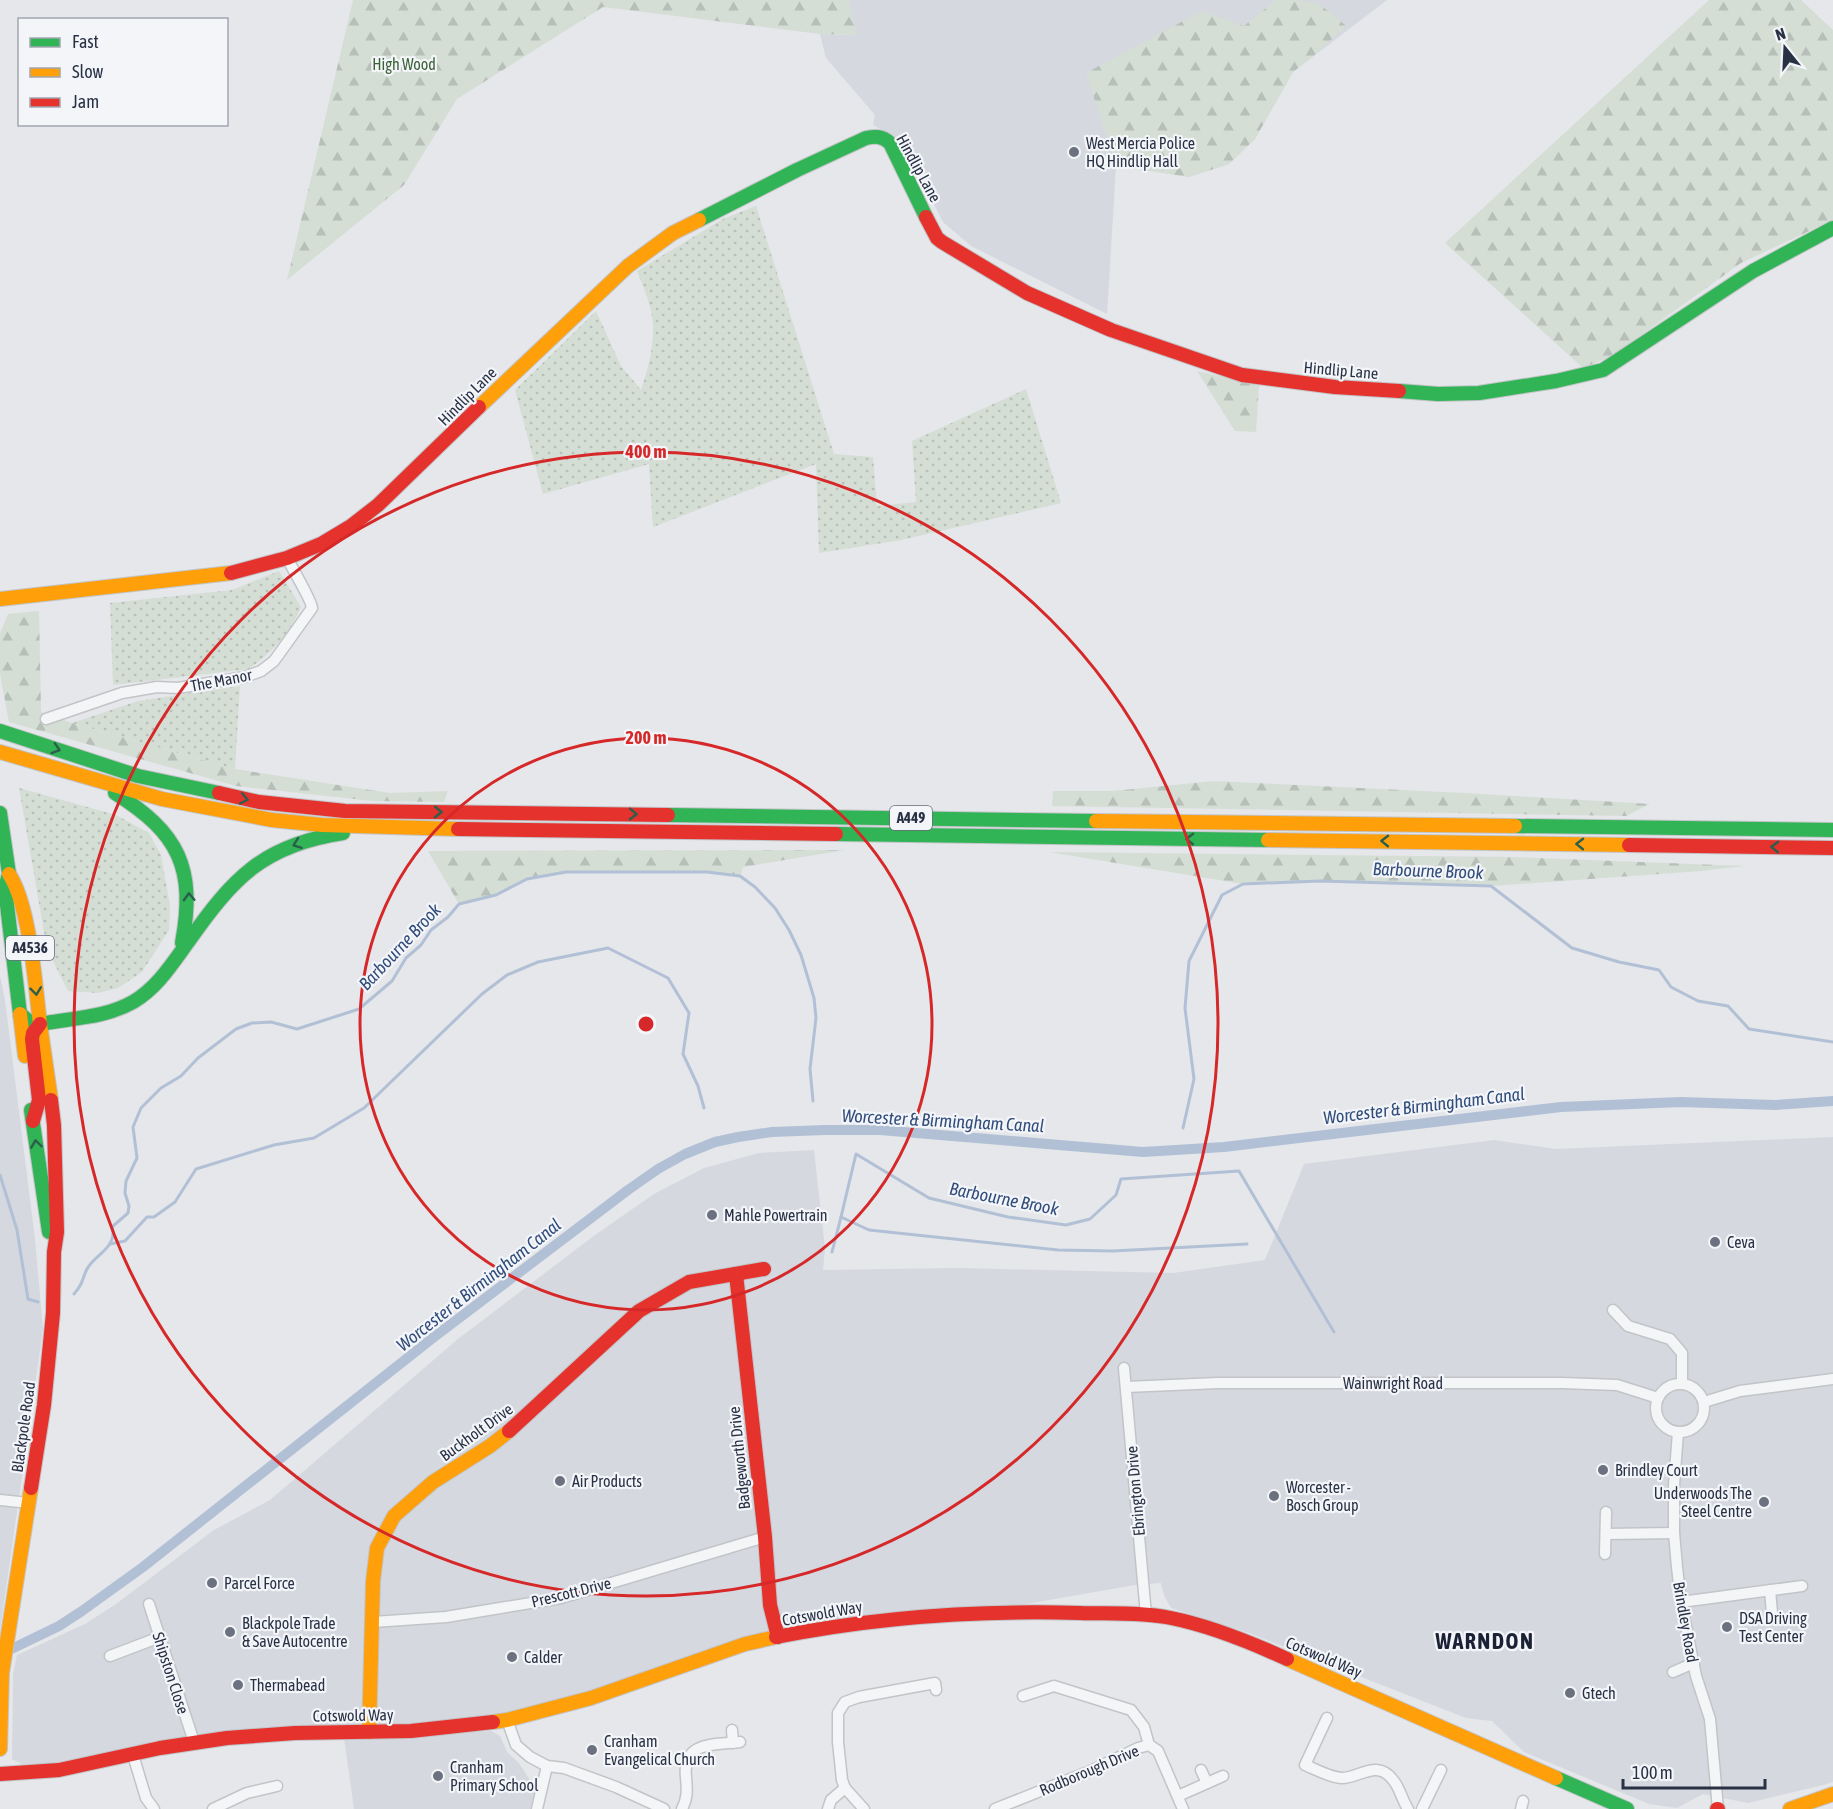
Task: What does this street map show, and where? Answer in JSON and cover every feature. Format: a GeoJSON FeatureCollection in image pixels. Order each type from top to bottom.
{"type":"FeatureCollection","features":[{"type":"Feature","properties":{"kind":"main road","name":"Hindlip Lane"},"geometry":{"type":"LineString","coordinates":[[0,599],[239,572],[287,558],[321,544],[378,506],[553,335],[628,266],[673,234],[797,170],[866,138],[878,135],[885,137],[890,143],[938,238],[1027,292],[1111,330],[1242,375],[1335,387],[1438,394],[1479,393],[1556,381],[1603,370],[1753,272],[1833,228]]}},
{"type":"Feature","properties":{"kind":"main road","name":"A449"},"geometry":{"type":"LineString","coordinates":[[0,731],[138,776],[259,802],[345,811],[1833,830]]}},
{"type":"Feature","properties":{"kind":"main road","name":"A449"},"geometry":{"type":"LineString","coordinates":[[0,752],[162,799],[220,811],[272,820],[375,827],[1833,848]]}},
{"type":"Feature","properties":{"kind":"main road"},"geometry":{"type":"LineString","coordinates":[[96,780],[146,813],[168,837],[178,853],[189,889],[187,925],[180,954]]}},
{"type":"Feature","properties":{"kind":"main road","name":"Blackpole Road"},"geometry":{"type":"LineString","coordinates":[[0,813],[5,888],[33,1121],[49,1233],[54,1252]]}},
{"type":"Feature","properties":{"kind":"main road"},"geometry":{"type":"LineString","coordinates":[[20,1014],[31,1023],[40,1024],[100,1014],[132,1003],[157,984],[218,899],[249,869],[269,855],[312,839],[375,827]]}},
{"type":"Feature","properties":{"kind":"main road","name":"Blackpole Road"},"geometry":{"type":"LineString","coordinates":[[0,1749],[2,1673],[44,1405],[53,1312],[54,1252],[57,1232],[54,1125],[31,953],[17,886],[4,874]]}},
{"type":"Feature","properties":{"kind":"main road"},"geometry":{"type":"LineString","coordinates":[[0,916],[6,938],[12,949]]}},
{"type":"Feature","properties":{"kind":"main road"},"geometry":{"type":"LineString","coordinates":[[33,1121],[39,1101],[32,1039],[33,1033],[40,1024]]}},
{"type":"Feature","properties":{"kind":"main road","name":"Buckholt Drive"},"geometry":{"type":"LineString","coordinates":[[369,1732],[373,1581],[378,1548],[394,1516],[433,1482],[490,1446],[515,1426],[639,1311],[689,1282],[764,1269]]}},
{"type":"Feature","properties":{"kind":"main road","name":"Badgeworth Drive"},"geometry":{"type":"LineString","coordinates":[[736,1274],[765,1537],[770,1605],[778,1637]]}},
{"type":"Feature","properties":{"kind":"main road","name":"Cotswold Way"},"geometry":{"type":"LineString","coordinates":[[0,1774],[59,1770],[194,1742],[277,1734],[454,1727],[507,1720],[591,1698],[745,1644],[832,1626],[926,1614],[1017,1611],[1146,1615],[1171,1618],[1244,1640],[1627,1809]]}},
{"type":"Feature","properties":{"kind":"main road"},"geometry":{"type":"LineString","coordinates":[[1790,1809],[1833,1794]]}},
{"type":"Feature","properties":{"kind":"street","name":"The Manor"},"geometry":{"type":"LineString","coordinates":[[46,719],[122,693],[157,687],[178,688],[234,679],[261,671],[274,661],[312,608],[312,602],[287,558]]}},
{"type":"Feature","properties":{"kind":"street"},"geometry":{"type":"LineString","coordinates":[[1613,1310],[1628,1326],[1670,1339],[1682,1353],[1682,1384]]}},
{"type":"Feature","properties":{"kind":"street","name":"Ebrington Drive"},"geometry":{"type":"LineString","coordinates":[[1124,1368],[1146,1615]]}},
{"type":"Feature","properties":{"kind":"street"},"geometry":{"type":"LineString","coordinates":[[1704,1402],[1740,1391],[1833,1379]]}},
{"type":"Feature","properties":{"kind":"street","name":"Wainwright Road"},"geometry":{"type":"LineString","coordinates":[[1126,1387],[1218,1383],[1562,1383],[1617,1385],[1658,1398]]}},
{"type":"Feature","properties":{"kind":"street"},"geometry":{"type":"LineString","coordinates":[[1682,1384],[1696,1389],[1704,1402],[1703,1417],[1693,1429],[1678,1432],[1664,1426],[1659,1420],[1656,1413],[1658,1398],[1667,1387],[1682,1384]]}},
{"type":"Feature","properties":{"kind":"street","name":"Brindley Road"},"geometry":{"type":"LineString","coordinates":[[1678,1432],[1674,1485],[1674,1533],[1681,1602],[1694,1663],[1710,1719],[1718,1809]]}},
{"type":"Feature","properties":{"kind":"street"},"geometry":{"type":"LineString","coordinates":[[0,1500],[29,1503]]}},
{"type":"Feature","properties":{"kind":"street"},"geometry":{"type":"LineString","coordinates":[[1605,1554],[1606,1512]]}},
{"type":"Feature","properties":{"kind":"street"},"geometry":{"type":"LineString","coordinates":[[1606,1534],[1674,1533]]}},
{"type":"Feature","properties":{"kind":"street","name":"Prescott Drive"},"geometry":{"type":"LineString","coordinates":[[373,1622],[446,1617],[561,1598],[765,1537]]}},
{"type":"Feature","properties":{"kind":"street"},"geometry":{"type":"LineString","coordinates":[[1681,1602],[1802,1586]]}},
{"type":"Feature","properties":{"kind":"street"},"geometry":{"type":"LineString","coordinates":[[1770,1590],[1772,1613]]}},
{"type":"Feature","properties":{"kind":"street","name":"Shipston Close"},"geometry":{"type":"LineString","coordinates":[[149,1604],[194,1742]]}},
{"type":"Feature","properties":{"kind":"street"},"geometry":{"type":"LineString","coordinates":[[110,1656],[160,1637]]}},
{"type":"Feature","properties":{"kind":"street"},"geometry":{"type":"LineString","coordinates":[[1673,1672],[1694,1663]]}},
{"type":"Feature","properties":{"kind":"street"},"geometry":{"type":"LineString","coordinates":[[864,1809],[845,1788],[842,1780],[838,1713],[845,1702],[859,1697],[935,1683],[936,1690]]}},
{"type":"Feature","properties":{"kind":"street"},"geometry":{"type":"LineString","coordinates":[[1023,1696],[1054,1686],[1131,1710],[1144,1727],[1149,1745],[1158,1751],[1183,1809]]}},
{"type":"Feature","properties":{"kind":"street"},"geometry":{"type":"LineString","coordinates":[[1327,1718],[1305,1765],[1341,1778],[1367,1770],[1381,1770],[1393,1779],[1408,1809]]}},
{"type":"Feature","properties":{"kind":"street"},"geometry":{"type":"LineString","coordinates":[[507,1720],[516,1745],[531,1757],[547,1766],[564,1768],[605,1783],[664,1809]]}},
{"type":"Feature","properties":{"kind":"street"},"geometry":{"type":"LineString","coordinates":[[682,1809],[688,1794],[686,1765],[690,1756],[702,1746],[736,1742],[732,1730]]}},
{"type":"Feature","properties":{"kind":"street","name":"Rodborough Drive"},"geometry":{"type":"LineString","coordinates":[[995,1809],[1149,1745]]}},
{"type":"Feature","properties":{"kind":"street"},"geometry":{"type":"LineString","coordinates":[[133,1755],[146,1798],[154,1809]]}},
{"type":"Feature","properties":{"kind":"street"},"geometry":{"type":"LineString","coordinates":[[537,1809],[547,1766]]}},
{"type":"Feature","properties":{"kind":"street"},"geometry":{"type":"LineString","coordinates":[[1201,1770],[1207,1783]]}},
{"type":"Feature","properties":{"kind":"street"},"geometry":{"type":"LineString","coordinates":[[1422,1809],[1441,1770]]}},
{"type":"Feature","properties":{"kind":"street"},"geometry":{"type":"LineString","coordinates":[[1178,1796],[1223,1776]]}},
{"type":"Feature","properties":{"kind":"street"},"geometry":{"type":"LineString","coordinates":[[213,1809],[247,1793],[277,1786]]}},
{"type":"Feature","properties":{"kind":"street"},"geometry":{"type":"LineString","coordinates":[[828,1809],[831,1800],[845,1788]]}},
{"type":"Feature","properties":{"kind":"shaded area","name":"West Mercia Police HQ Hindlip Hall"},"geometry":{"type":"Polygon","coordinates":[[[848,0],[1387,0],[1293,72],[1255,139],[1229,164],[1189,177],[1116,166],[1107,314],[971,246],[943,222],[901,140],[873,125],[875,115],[826,58],[820,34],[856,35],[848,0]]]}},
{"type":"Feature","properties":{"kind":"shaded area"},"geometry":{"type":"Polygon","coordinates":[[[0,976],[35,1239],[43,1329],[0,1631],[0,976]]]}},
{"type":"Feature","properties":{"kind":"shaded area"},"geometry":{"type":"Polygon","coordinates":[[[1833,1137],[1833,1782],[1748,1803],[1703,1794],[1677,1808],[1649,1804],[1524,1752],[1492,1721],[1466,1718],[1249,1633],[1171,1608],[1161,1583],[1135,1585],[1015,1606],[803,1624],[749,1637],[552,1703],[508,1713],[26,1766],[12,1759],[13,1674],[17,1655],[85,1624],[116,1604],[214,1530],[270,1500],[458,1339],[595,1235],[654,1194],[704,1168],[759,1153],[814,1150],[825,1248],[823,1270],[958,1268],[1173,1273],[1265,1260],[1304,1164],[1494,1140],[1556,1149],[1833,1137]]]}},
{"type":"Feature","properties":{"kind":"shaded area","name":"Cranham Primary School"},"geometry":{"type":"Polygon","coordinates":[[[491,1731],[500,1736],[507,1752],[519,1763],[535,1788],[531,1809],[354,1809],[344,1738],[491,1731]]]}},
{"type":"Feature","properties":{"kind":"green space","name":"High Wood"},"geometry":{"type":"Polygon","coordinates":[[[353,0],[848,0],[857,35],[820,34],[603,7],[457,99],[404,185],[287,280],[353,0]]]}},
{"type":"Feature","properties":{"kind":"green space"},"geometry":{"type":"Polygon","coordinates":[[[1276,0],[1299,0],[1314,3],[1346,26],[1293,72],[1255,139],[1229,164],[1189,177],[1116,165],[1086,73],[1202,11],[1244,26],[1276,0]]]}},
{"type":"Feature","properties":{"kind":"green space"},"geometry":{"type":"Polygon","coordinates":[[[1709,0],[1801,0],[1833,30],[1833,220],[1741,263],[1612,356],[1583,368],[1445,243],[1709,0]]]}},
{"type":"Feature","properties":{"kind":"green space"},"geometry":{"type":"Polygon","coordinates":[[[756,206],[834,454],[873,457],[877,506],[916,502],[912,441],[1026,389],[1061,503],[901,540],[819,553],[816,464],[653,527],[649,464],[543,494],[515,390],[596,311],[621,366],[641,390],[653,341],[653,321],[637,271],[723,219],[756,206]]]}},
{"type":"Feature","properties":{"kind":"green space"},"geometry":{"type":"Polygon","coordinates":[[[1197,371],[1259,385],[1256,432],[1235,431],[1197,371]]]}},
{"type":"Feature","properties":{"kind":"green space"},"geometry":{"type":"Polygon","coordinates":[[[279,571],[301,607],[292,626],[280,641],[249,669],[113,685],[110,603],[232,590],[279,571]]]}},
{"type":"Feature","properties":{"kind":"green space"},"geometry":{"type":"Polygon","coordinates":[[[39,611],[41,712],[72,723],[235,769],[390,793],[448,791],[444,802],[372,801],[236,786],[9,722],[0,674],[0,634],[8,614],[39,611]]]}},
{"type":"Feature","properties":{"kind":"green space"},"geometry":{"type":"Polygon","coordinates":[[[240,686],[235,769],[72,723],[138,701],[240,686]]]}},
{"type":"Feature","properties":{"kind":"green space"},"geometry":{"type":"Polygon","coordinates":[[[1214,781],[1650,804],[1626,816],[1052,806],[1053,791],[1113,791],[1214,781]]]}},
{"type":"Feature","properties":{"kind":"green space"},"geometry":{"type":"Polygon","coordinates":[[[19,788],[116,815],[149,833],[161,855],[170,906],[169,930],[142,972],[118,988],[98,993],[68,991],[47,949],[19,788]]]}},
{"type":"Feature","properties":{"kind":"green space"},"geometry":{"type":"Polygon","coordinates":[[[845,850],[743,867],[740,876],[707,872],[566,872],[527,879],[496,895],[459,904],[428,851],[845,850]]]}},
{"type":"Feature","properties":{"kind":"green space"},"geometry":{"type":"Polygon","coordinates":[[[1049,852],[1512,857],[1744,866],[1491,886],[1320,881],[1243,884],[1049,852]]]}},
{"type":"Feature","properties":{"kind":"waterway","name":"Barbourne Brook"},"geometry":{"type":"LineString","coordinates":[[74,1294],[89,1265],[110,1243],[113,1236],[112,1227],[128,1213],[126,1181],[137,1158],[133,1127],[141,1108],[161,1088],[181,1076],[198,1058],[236,1029],[252,1023],[271,1022],[297,1029],[359,1009],[392,981],[406,958],[459,904],[496,895],[527,879],[566,872],[707,872],[740,876],[755,887],[775,908],[789,930],[801,955],[814,998],[816,1018],[810,1069],[813,1101]]}},
{"type":"Feature","properties":{"kind":"waterway","name":"Barbourne Brook"},"geometry":{"type":"LineString","coordinates":[[1183,1128],[1194,1079],[1185,1008],[1189,961],[1222,895],[1243,884],[1320,881],[1491,886],[1572,948],[1619,962],[1659,970],[1671,987],[1698,1001],[1728,1006],[1749,1029],[1833,1042]]}},
{"type":"Feature","properties":{"kind":"waterway"},"geometry":{"type":"LineString","coordinates":[[110,1244],[125,1241],[147,1217],[154,1217],[175,1202],[196,1169],[274,1145],[314,1138],[364,1108],[482,994],[507,975],[538,962],[608,948],[668,978],[689,1013],[683,1054],[698,1086],[704,1108]]}},
{"type":"Feature","properties":{"kind":"waterway","name":"Worcester & Birmingham Canal"},"geometry":{"type":"LineString","coordinates":[[1,1654],[59,1626],[82,1611],[143,1567],[434,1337],[628,1190],[685,1154],[715,1142],[772,1132],[880,1130],[1143,1152],[1224,1147],[1561,1107],[1680,1102],[1775,1105],[1833,1101]]}},
{"type":"Feature","properties":{"kind":"waterway","name":"Barbourne Brook"},"geometry":{"type":"LineString","coordinates":[[1247,1244],[1113,1251],[1058,1250],[869,1230],[841,1217],[856,1154],[929,1198],[1008,1217],[1066,1225],[1090,1219],[1116,1195],[1121,1179],[1239,1171],[1334,1332]]}},
{"type":"Feature","properties":{"kind":"waterway","name":"Barbourne Brook"},"geometry":{"type":"LineString","coordinates":[[0,1175],[17,1230],[28,1299],[38,1302]]}},
{"type":"Feature","properties":{"kind":"waterway"},"geometry":{"type":"LineString","coordinates":[[832,1252],[841,1217]]}},
{"type":"Feature","properties":{"kind":"traffic: fast"},"geometry":{"type":"LineString","coordinates":[[699,220],[797,170],[866,138],[876,137],[890,143],[926,217]]}},
{"type":"Feature","properties":{"kind":"traffic: fast"},"geometry":{"type":"LineString","coordinates":[[1399,391],[1438,394],[1479,393],[1556,381],[1603,370],[1753,271],[1833,228]]}},
{"type":"Feature","properties":{"kind":"traffic: fast"},"geometry":{"type":"LineString","coordinates":[[0,731],[138,776],[219,793]]}},
{"type":"Feature","properties":{"kind":"traffic: fast"},"geometry":{"type":"LineString","coordinates":[[115,793],[154,823],[168,838],[178,855],[184,873],[186,894],[186,917],[182,943]]}},
{"type":"Feature","properties":{"kind":"traffic: fast"},"geometry":{"type":"LineString","coordinates":[[0,813],[9,874],[5,888],[20,1014]]}},
{"type":"Feature","properties":{"kind":"traffic: fast"},"geometry":{"type":"LineString","coordinates":[[668,815],[1096,821]]}},
{"type":"Feature","properties":{"kind":"traffic: fast"},"geometry":{"type":"LineString","coordinates":[[1515,826],[1833,830]]}},
{"type":"Feature","properties":{"kind":"traffic: fast"},"geometry":{"type":"LineString","coordinates":[[20,1014],[31,1023],[40,1024],[99,1014],[133,1002],[157,983],[204,919],[252,868],[291,846],[343,833]]}},
{"type":"Feature","properties":{"kind":"traffic: fast"},"geometry":{"type":"LineString","coordinates":[[836,834],[1268,840]]}},
{"type":"Feature","properties":{"kind":"traffic: fast"},"geometry":{"type":"LineString","coordinates":[[31,1110],[49,1232]]}},
{"type":"Feature","properties":{"kind":"traffic: fast"},"geometry":{"type":"LineString","coordinates":[[1556,1778],[1627,1809]]}},
{"type":"Feature","properties":{"kind":"traffic: slow"},"geometry":{"type":"LineString","coordinates":[[479,407],[628,266],[673,233],[699,220]]}},
{"type":"Feature","properties":{"kind":"traffic: slow"},"geometry":{"type":"LineString","coordinates":[[0,599],[231,573]]}},
{"type":"Feature","properties":{"kind":"traffic: slow"},"geometry":{"type":"LineString","coordinates":[[0,752],[162,799],[272,820],[322,825],[458,829]]}},
{"type":"Feature","properties":{"kind":"traffic: slow"},"geometry":{"type":"LineString","coordinates":[[1096,821],[1515,826]]}},
{"type":"Feature","properties":{"kind":"traffic: slow"},"geometry":{"type":"LineString","coordinates":[[1268,840],[1629,845]]}},
{"type":"Feature","properties":{"kind":"traffic: slow"},"geometry":{"type":"LineString","coordinates":[[9,874],[16,888],[27,925],[40,1024]]}},
{"type":"Feature","properties":{"kind":"traffic: slow"},"geometry":{"type":"LineString","coordinates":[[20,1014],[25,1056]]}},
{"type":"Feature","properties":{"kind":"traffic: slow"},"geometry":{"type":"LineString","coordinates":[[40,1024],[51,1100]]}},
{"type":"Feature","properties":{"kind":"traffic: slow"},"geometry":{"type":"LineString","coordinates":[[369,1732],[373,1581],[377,1548],[394,1516],[433,1482],[490,1446],[509,1431]]}},
{"type":"Feature","properties":{"kind":"traffic: slow"},"geometry":{"type":"LineString","coordinates":[[0,1749],[2,1673],[31,1488]]}},
{"type":"Feature","properties":{"kind":"traffic: slow"},"geometry":{"type":"LineString","coordinates":[[493,1722],[591,1698],[745,1644],[776,1637]]}},
{"type":"Feature","properties":{"kind":"traffic: slow"},"geometry":{"type":"LineString","coordinates":[[1287,1659],[1556,1778]]}},
{"type":"Feature","properties":{"kind":"traffic: slow"},"geometry":{"type":"LineString","coordinates":[[1790,1809],[1833,1794]]}},
{"type":"Feature","properties":{"kind":"traffic: jam"},"geometry":{"type":"LineString","coordinates":[[926,217],[937,238],[942,242],[1027,293],[1111,330],[1242,375],[1335,387],[1399,391]]}},
{"type":"Feature","properties":{"kind":"traffic: jam"},"geometry":{"type":"LineString","coordinates":[[231,573],[287,558],[321,544],[351,526],[378,505],[479,407]]}},
{"type":"Feature","properties":{"kind":"traffic: jam"},"geometry":{"type":"LineString","coordinates":[[219,793],[259,802],[345,811],[668,815]]}},
{"type":"Feature","properties":{"kind":"traffic: jam"},"geometry":{"type":"LineString","coordinates":[[458,829],[836,834]]}},
{"type":"Feature","properties":{"kind":"traffic: jam"},"geometry":{"type":"LineString","coordinates":[[1629,845],[1833,848]]}},
{"type":"Feature","properties":{"kind":"traffic: jam"},"geometry":{"type":"LineString","coordinates":[[33,1121],[39,1100],[32,1039],[33,1033],[40,1024]]}},
{"type":"Feature","properties":{"kind":"traffic: jam"},"geometry":{"type":"LineString","coordinates":[[31,1488],[44,1405],[53,1313],[54,1252],[57,1232],[54,1125],[51,1100]]}},
{"type":"Feature","properties":{"kind":"traffic: jam"},"geometry":{"type":"LineString","coordinates":[[509,1431],[639,1311],[689,1282],[764,1269]]}},
{"type":"Feature","properties":{"kind":"traffic: jam"},"geometry":{"type":"LineString","coordinates":[[736,1274],[765,1537],[770,1605],[778,1637]]}},
{"type":"Feature","properties":{"kind":"traffic: jam"},"geometry":{"type":"LineString","coordinates":[[776,1637],[851,1624],[927,1616],[1041,1612],[1137,1614],[1160,1616],[1201,1625],[1287,1659]]}},
{"type":"Feature","properties":{"kind":"traffic: jam"},"geometry":{"type":"LineString","coordinates":[[0,1774],[59,1770],[160,1748],[227,1738],[295,1733],[411,1731],[493,1722]]}},
{"type":"Feature","properties":{"kind":"place","name":"West Mercia Police HQ Hindlip Hall"},"geometry":{"type":"Point","coordinates":[1074,152]}},
{"type":"Feature","properties":{"kind":"place","name":"Mahle Powertrain"},"geometry":{"type":"Point","coordinates":[712,1215]}},
{"type":"Feature","properties":{"kind":"place","name":"Ceva"},"geometry":{"type":"Point","coordinates":[1715,1242]}},
{"type":"Feature","properties":{"kind":"place","name":"Brindley Court"},"geometry":{"type":"Point","coordinates":[1603,1470]}},
{"type":"Feature","properties":{"kind":"place","name":"Air Products"},"geometry":{"type":"Point","coordinates":[560,1481]}},
{"type":"Feature","properties":{"kind":"place","name":"Worcester - Bosch Group"},"geometry":{"type":"Point","coordinates":[1274,1496]}},
{"type":"Feature","properties":{"kind":"place","name":"Underwoods The Steel Centre"},"geometry":{"type":"Point","coordinates":[1764,1502]}},
{"type":"Feature","properties":{"kind":"place","name":"Parcel Force"},"geometry":{"type":"Point","coordinates":[212,1583]}},
{"type":"Feature","properties":{"kind":"place","name":"DSA Driving Test Center"},"geometry":{"type":"Point","coordinates":[1727,1627]}},
{"type":"Feature","properties":{"kind":"place","name":"Blackpole Trade & Save Autocentre"},"geometry":{"type":"Point","coordinates":[230,1632]}},
{"type":"Feature","properties":{"kind":"place","name":"Calder"},"geometry":{"type":"Point","coordinates":[512,1657]}},
{"type":"Feature","properties":{"kind":"place","name":"Thermabead"},"geometry":{"type":"Point","coordinates":[238,1685]}},
{"type":"Feature","properties":{"kind":"place","name":"Gtech"},"geometry":{"type":"Point","coordinates":[1570,1693]}},
{"type":"Feature","properties":{"kind":"place","name":"Cranham Evangelical Church"},"geometry":{"type":"Point","coordinates":[592,1750]}},
{"type":"Feature","properties":{"kind":"place","name":"Cranham Primary School"},"geometry":{"type":"Point","coordinates":[438,1776]}},
{"type":"Feature","properties":{"kind":"district","name":"WARNDON"},"geometry":{"type":"Point","coordinates":[1485,1641]}}]}
